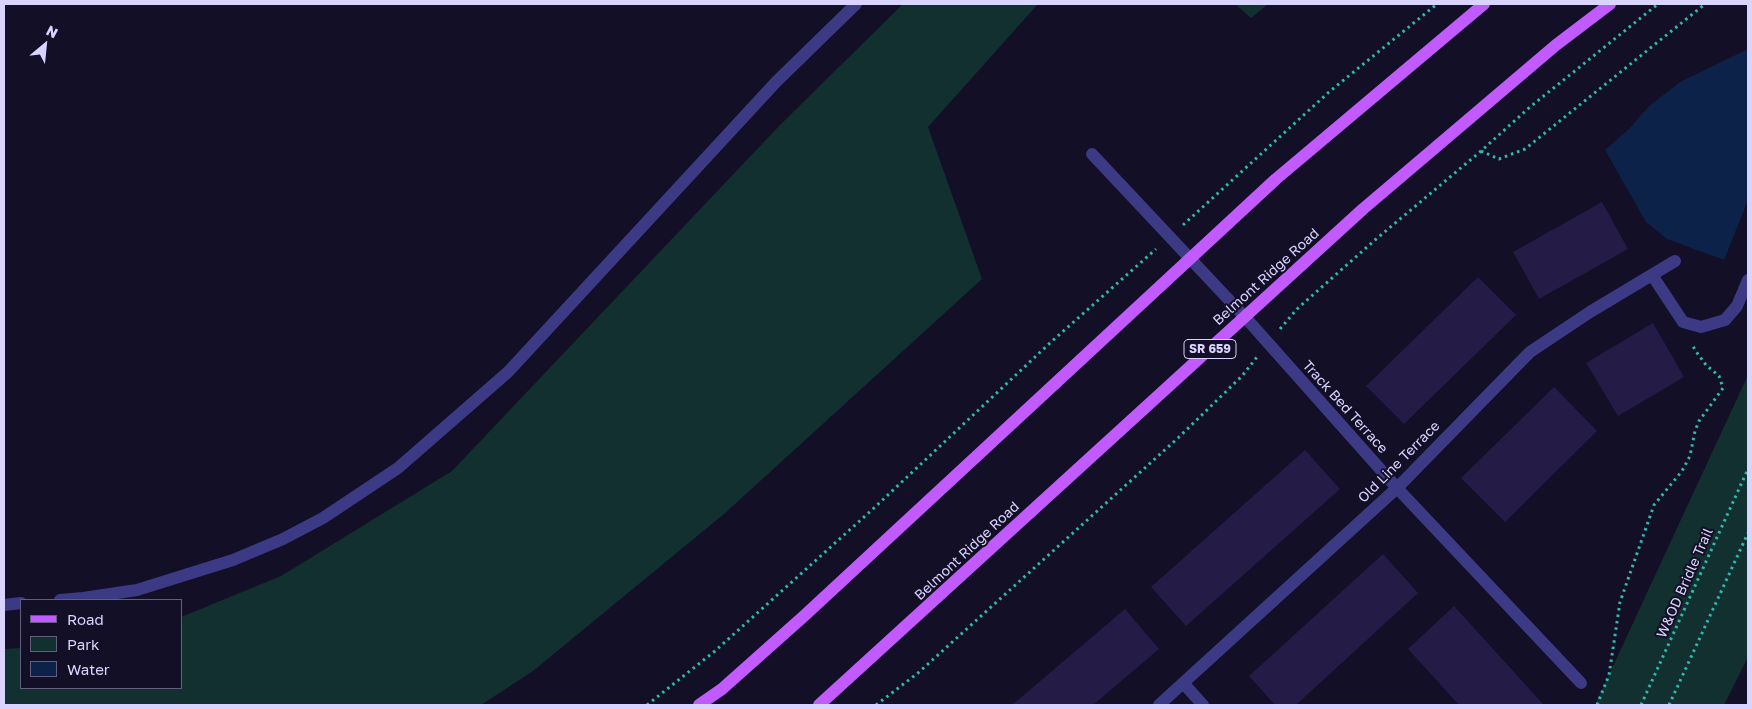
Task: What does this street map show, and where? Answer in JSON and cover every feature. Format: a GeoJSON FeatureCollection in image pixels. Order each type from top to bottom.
{"type":"FeatureCollection","features":[{"type":"Feature","properties":{"kind":"main road"},"geometry":{"type":"LineString","coordinates":[[699,705],[722,689],[804,616],[1276,179],[1484,4]]}},
{"type":"Feature","properties":{"kind":"main road","name":"Belmont Ridge Road"},"geometry":{"type":"LineString","coordinates":[[819,705],[1362,209],[1556,45],[1610,4]]}},
{"type":"Feature","properties":{"kind":"street"},"geometry":{"type":"LineString","coordinates":[[72,599],[137,590],[233,560],[283,539],[323,518],[398,468],[508,372],[776,82],[856,4]]}},
{"type":"Feature","properties":{"kind":"street","name":"Track Bed Terrace"},"geometry":{"type":"LineString","coordinates":[[1092,154],[1189,260],[1245,317],[1397,488],[1581,683]]}},
{"type":"Feature","properties":{"kind":"street","name":"Old Line Terrace"},"geometry":{"type":"LineString","coordinates":[[1159,705],[1397,488],[1530,352],[1590,312],[1675,261]]}},
{"type":"Feature","properties":{"kind":"street"},"geometry":{"type":"LineString","coordinates":[[1652,275],[1683,322],[1701,327],[1726,320],[1738,306],[1748,280]]}},
{"type":"Feature","properties":{"kind":"street"},"geometry":{"type":"LineString","coordinates":[[4,605],[20,603]]}},
{"type":"Feature","properties":{"kind":"street"},"geometry":{"type":"LineString","coordinates":[[1184,684],[1203,705]]}},
{"type":"Feature","properties":{"kind":"path"},"geometry":{"type":"LineString","coordinates":[[647,705],[715,651],[874,508],[1052,342],[1329,92],[1437,4]]}},
{"type":"Feature","properties":{"kind":"path"},"geometry":{"type":"LineString","coordinates":[[1480,152],[1499,159],[1525,149],[1705,4]]}},
{"type":"Feature","properties":{"kind":"path"},"geometry":{"type":"LineString","coordinates":[[1597,705],[1609,675],[1620,602],[1654,505],[1682,471],[1690,456],[1699,421],[1723,388],[1719,376],[1695,350],[1683,322]]}},
{"type":"Feature","properties":{"kind":"path","name":"W&OD Bridle Trail"},"geometry":{"type":"LineString","coordinates":[[1641,705],[1748,469]]}},
{"type":"Feature","properties":{"kind":"path"},"geometry":{"type":"LineString","coordinates":[[1669,705],[1748,533]]}},
{"type":"Feature","properties":{"kind":"green space"},"geometry":{"type":"Polygon","coordinates":[[[903,4],[1038,4],[928,127],[982,279],[724,514],[533,671],[481,705],[4,705],[4,649],[20,648],[20,689],[182,689],[182,617],[281,576],[452,471],[780,125],[903,4]]]}},
{"type":"Feature","properties":{"kind":"green space"},"geometry":{"type":"Polygon","coordinates":[[[1235,4],[1268,4],[1251,18],[1235,4]]]}},
{"type":"Feature","properties":{"kind":"green space"},"geometry":{"type":"Polygon","coordinates":[[[1748,375],[1748,657],[1724,705],[1595,705],[1748,375]]]}},
{"type":"Feature","properties":{"kind":"water"},"geometry":{"type":"Polygon","coordinates":[[[1748,49],[1748,200],[1724,260],[1667,239],[1646,222],[1605,150],[1629,129],[1649,106],[1680,82],[1748,49]]]}},
{"type":"Feature","properties":{"kind":"building"},"geometry":{"type":"Polygon","coordinates":[[[1602,202],[1628,249],[1539,299],[1513,252],[1602,202]]]}},
{"type":"Feature","properties":{"kind":"building"},"geometry":{"type":"Polygon","coordinates":[[[1478,277],[1516,315],[1404,424],[1366,386],[1478,277]]]}},
{"type":"Feature","properties":{"kind":"building"},"geometry":{"type":"Polygon","coordinates":[[[1653,323],[1684,377],[1618,416],[1586,363],[1653,323]]]}},
{"type":"Feature","properties":{"kind":"building"},"geometry":{"type":"Polygon","coordinates":[[[1554,387],[1597,431],[1505,522],[1461,478],[1554,387]]]}},
{"type":"Feature","properties":{"kind":"building"},"geometry":{"type":"Polygon","coordinates":[[[1305,450],[1340,489],[1186,626],[1151,587],[1305,450]]]}},
{"type":"Feature","properties":{"kind":"building"},"geometry":{"type":"Polygon","coordinates":[[[1383,554],[1418,593],[1296,705],[1275,705],[1249,676],[1383,554]]]}},
{"type":"Feature","properties":{"kind":"building"},"geometry":{"type":"Polygon","coordinates":[[[1454,606],[1543,704],[1459,705],[1408,649],[1454,606]]]}},
{"type":"Feature","properties":{"kind":"building"},"geometry":{"type":"Polygon","coordinates":[[[1125,609],[1159,649],[1093,705],[1012,705],[1125,609]]]}}]}
